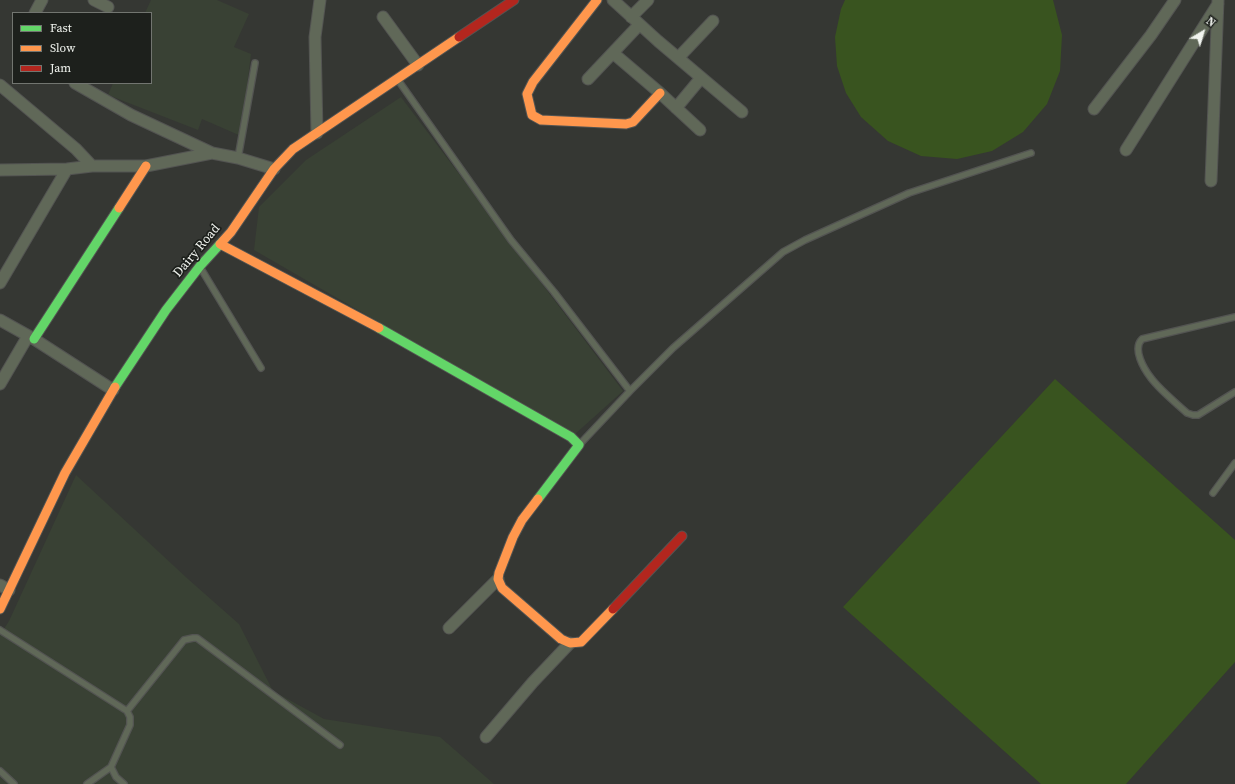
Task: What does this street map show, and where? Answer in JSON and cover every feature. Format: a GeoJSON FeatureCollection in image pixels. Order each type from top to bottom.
{"type":"FeatureCollection","features":[{"type":"Feature","properties":{"kind":"street"},"geometry":{"type":"LineString","coordinates":[[36,12],[42,0]]}},
{"type":"Feature","properties":{"kind":"street"},"geometry":{"type":"LineString","coordinates":[[94,0],[108,7]]}},
{"type":"Feature","properties":{"kind":"street"},"geometry":{"type":"LineString","coordinates":[[317,133],[315,36],[320,0]]}},
{"type":"Feature","properties":{"kind":"street"},"geometry":{"type":"LineString","coordinates":[[597,0],[533,82],[526,94],[532,115],[541,120],[626,124],[633,122],[660,93]]}},
{"type":"Feature","properties":{"kind":"street"},"geometry":{"type":"LineString","coordinates":[[613,0],[635,21],[742,112]]}},
{"type":"Feature","properties":{"kind":"street"},"geometry":{"type":"LineString","coordinates":[[588,79],[613,53],[648,0]]}},
{"type":"Feature","properties":{"kind":"street"},"geometry":{"type":"LineString","coordinates":[[1094,109],[1151,35],[1175,0]]}},
{"type":"Feature","properties":{"kind":"street","name":"Dairy Road"},"geometry":{"type":"LineString","coordinates":[[0,609],[4,588],[65,473],[113,390],[166,310],[200,266],[231,232],[274,169],[293,149],[398,79],[508,1]]}},
{"type":"Feature","properties":{"kind":"street"},"geometry":{"type":"LineString","coordinates":[[1126,150],[1218,2]]}},
{"type":"Feature","properties":{"kind":"street"},"geometry":{"type":"LineString","coordinates":[[1211,181],[1218,2]]}},
{"type":"Feature","properties":{"kind":"street"},"geometry":{"type":"LineString","coordinates":[[383,17],[418,65]]}},
{"type":"Feature","properties":{"kind":"street"},"geometry":{"type":"LineString","coordinates":[[678,58],[713,21]]}},
{"type":"Feature","properties":{"kind":"street"},"geometry":{"type":"LineString","coordinates":[[613,53],[700,130]]}},
{"type":"Feature","properties":{"kind":"street"},"geometry":{"type":"LineString","coordinates":[[676,108],[702,78]]}},
{"type":"Feature","properties":{"kind":"street"},"geometry":{"type":"LineString","coordinates":[[77,84],[131,115],[212,153],[238,158],[274,169]]}},
{"type":"Feature","properties":{"kind":"street"},"geometry":{"type":"LineString","coordinates":[[0,85],[71,145],[92,166]]}},
{"type":"Feature","properties":{"kind":"street"},"geometry":{"type":"LineString","coordinates":[[0,170],[67,169],[92,166],[146,166],[212,153]]}},
{"type":"Feature","properties":{"kind":"street"},"geometry":{"type":"LineString","coordinates":[[0,384],[146,166]]}},
{"type":"Feature","properties":{"kind":"street"},"geometry":{"type":"LineString","coordinates":[[0,283],[67,169]]}},
{"type":"Feature","properties":{"kind":"street"},"geometry":{"type":"LineString","coordinates":[[220,244],[369,322],[571,437],[579,444],[522,520],[513,537],[498,578],[449,628]]}},
{"type":"Feature","properties":{"kind":"street"},"geometry":{"type":"LineString","coordinates":[[0,320],[113,390]]}},
{"type":"Feature","properties":{"kind":"street"},"geometry":{"type":"LineString","coordinates":[[498,578],[502,588],[510,596],[561,639],[570,643],[581,642],[682,536]]}},
{"type":"Feature","properties":{"kind":"street"},"geometry":{"type":"LineString","coordinates":[[486,737],[533,682],[570,643]]}},
{"type":"Feature","properties":{"kind":"lane"},"geometry":{"type":"LineString","coordinates":[[238,158],[255,63]]}},
{"type":"Feature","properties":{"kind":"lane"},"geometry":{"type":"LineString","coordinates":[[398,79],[511,240],[630,391]]}},
{"type":"Feature","properties":{"kind":"lane"},"geometry":{"type":"LineString","coordinates":[[579,444],[673,348],[783,252],[805,240],[909,193],[1031,153]]}},
{"type":"Feature","properties":{"kind":"lane"},"geometry":{"type":"LineString","coordinates":[[200,266],[261,368]]}},
{"type":"Feature","properties":{"kind":"lane"},"geometry":{"type":"LineString","coordinates":[[1235,317],[1142,339],[1139,342],[1138,349],[1142,364],[1151,379],[1187,413],[1198,415],[1235,392]]}},
{"type":"Feature","properties":{"kind":"lane"},"geometry":{"type":"LineString","coordinates":[[1214,493],[1235,463]]}},
{"type":"Feature","properties":{"kind":"lane"},"geometry":{"type":"LineString","coordinates":[[0,630],[127,711],[130,717],[130,725],[111,767],[88,784]]}},
{"type":"Feature","properties":{"kind":"lane"},"geometry":{"type":"LineString","coordinates":[[127,711],[184,640],[197,638],[340,745]]}},
{"type":"Feature","properties":{"kind":"lane"},"geometry":{"type":"LineString","coordinates":[[111,767],[116,777],[124,784]]}},
{"type":"Feature","properties":{"kind":"lane"},"geometry":{"type":"LineString","coordinates":[[0,772],[14,784]]}},
{"type":"Feature","properties":{"kind":"shaded area"},"geometry":{"type":"Polygon","coordinates":[[[151,0],[217,0],[249,14],[234,47],[251,54],[241,136],[202,119],[198,130],[108,95],[113,84],[152,84],[152,12],[145,12],[151,0]]]}},
{"type":"Feature","properties":{"kind":"shaded area"},"geometry":{"type":"Polygon","coordinates":[[[401,97],[623,391],[574,435],[254,250],[259,207],[306,160],[401,97]]]}},
{"type":"Feature","properties":{"kind":"shaded area"},"geometry":{"type":"Polygon","coordinates":[[[76,475],[239,624],[273,691],[324,719],[440,737],[494,784],[0,784],[0,635],[9,621],[76,475]]]}},
{"type":"Feature","properties":{"kind":"green space"},"geometry":{"type":"Polygon","coordinates":[[[845,0],[1053,0],[1062,35],[1060,71],[1047,104],[1023,132],[992,151],[957,159],[921,156],[888,141],[861,117],[846,93],[837,66],[835,37],[841,9],[845,0]]]}},
{"type":"Feature","properties":{"kind":"green space"},"geometry":{"type":"Polygon","coordinates":[[[1055,379],[1235,540],[1235,662],[1126,784],[1041,784],[843,607],[1055,379]]]}},
{"type":"Feature","properties":{"kind":"traffic: fast"},"geometry":{"type":"LineString","coordinates":[[34,339],[119,208]]}},
{"type":"Feature","properties":{"kind":"traffic: fast"},"geometry":{"type":"LineString","coordinates":[[115,387],[166,310],[200,266],[222,242]]}},
{"type":"Feature","properties":{"kind":"traffic: fast"},"geometry":{"type":"LineString","coordinates":[[379,328],[571,437],[579,445],[538,499]]}},
{"type":"Feature","properties":{"kind":"traffic: slow"},"geometry":{"type":"LineString","coordinates":[[597,0],[533,82],[527,94],[532,115],[541,120],[626,124],[633,122],[660,93]]}},
{"type":"Feature","properties":{"kind":"traffic: slow"},"geometry":{"type":"LineString","coordinates":[[222,242],[231,232],[274,169],[293,149],[459,37]]}},
{"type":"Feature","properties":{"kind":"traffic: slow"},"geometry":{"type":"LineString","coordinates":[[119,208],[146,166]]}},
{"type":"Feature","properties":{"kind":"traffic: slow"},"geometry":{"type":"LineString","coordinates":[[220,244],[379,328]]}},
{"type":"Feature","properties":{"kind":"traffic: slow"},"geometry":{"type":"LineString","coordinates":[[0,609],[65,473],[115,387]]}},
{"type":"Feature","properties":{"kind":"traffic: slow"},"geometry":{"type":"LineString","coordinates":[[538,499],[522,520],[513,537],[499,573],[498,579],[502,588],[561,639],[570,643],[581,642],[613,609]]}},
{"type":"Feature","properties":{"kind":"traffic: jam"},"geometry":{"type":"LineString","coordinates":[[459,37],[514,0]]}},
{"type":"Feature","properties":{"kind":"traffic: jam"},"geometry":{"type":"LineString","coordinates":[[613,609],[682,536]]}}]}
